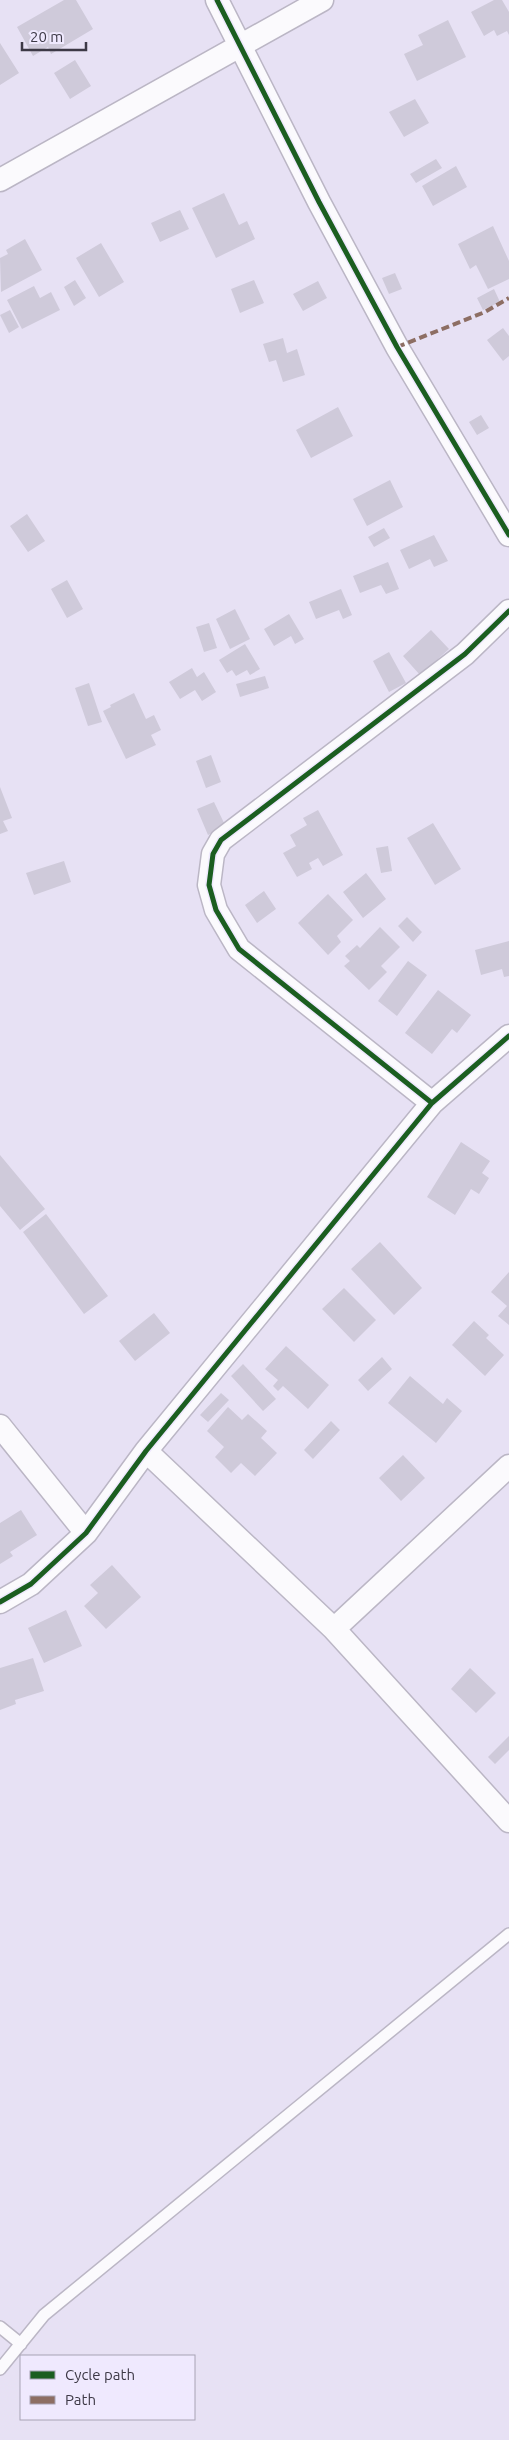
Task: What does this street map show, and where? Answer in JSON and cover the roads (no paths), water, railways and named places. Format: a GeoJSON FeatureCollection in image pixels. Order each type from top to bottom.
{"type":"FeatureCollection","features":[{"type":"Feature","properties":{"kind":"street"},"geometry":{"type":"LineString","coordinates":[[217,0],[242,46],[319,202],[397,347],[509,536]]}},
{"type":"Feature","properties":{"kind":"street"},"geometry":{"type":"LineString","coordinates":[[1,177],[242,46],[322,0]]}},
{"type":"Feature","properties":{"kind":"street"},"geometry":{"type":"LineString","coordinates":[[432,1103],[239,949],[216,910],[211,893],[209,885],[213,854],[221,840],[465,654],[509,611]]}},
{"type":"Feature","properties":{"kind":"street"},"geometry":{"type":"LineString","coordinates":[[0,1602],[31,1584],[86,1533],[146,1451],[432,1103],[509,1036]]}},
{"type":"Feature","properties":{"kind":"street"},"geometry":{"type":"LineString","coordinates":[[0,1426],[86,1533]]}},
{"type":"Feature","properties":{"kind":"street"},"geometry":{"type":"LineString","coordinates":[[146,1451],[334,1629],[509,1821]]}},
{"type":"Feature","properties":{"kind":"street"},"geometry":{"type":"LineString","coordinates":[[334,1629],[509,1466]]}},
{"type":"Feature","properties":{"kind":"lane"},"geometry":{"type":"LineString","coordinates":[[0,2368],[44,2316],[509,1934]]}},
{"type":"Feature","properties":{"kind":"lane"},"geometry":{"type":"LineString","coordinates":[[0,2327],[21,2344]]}}]}
